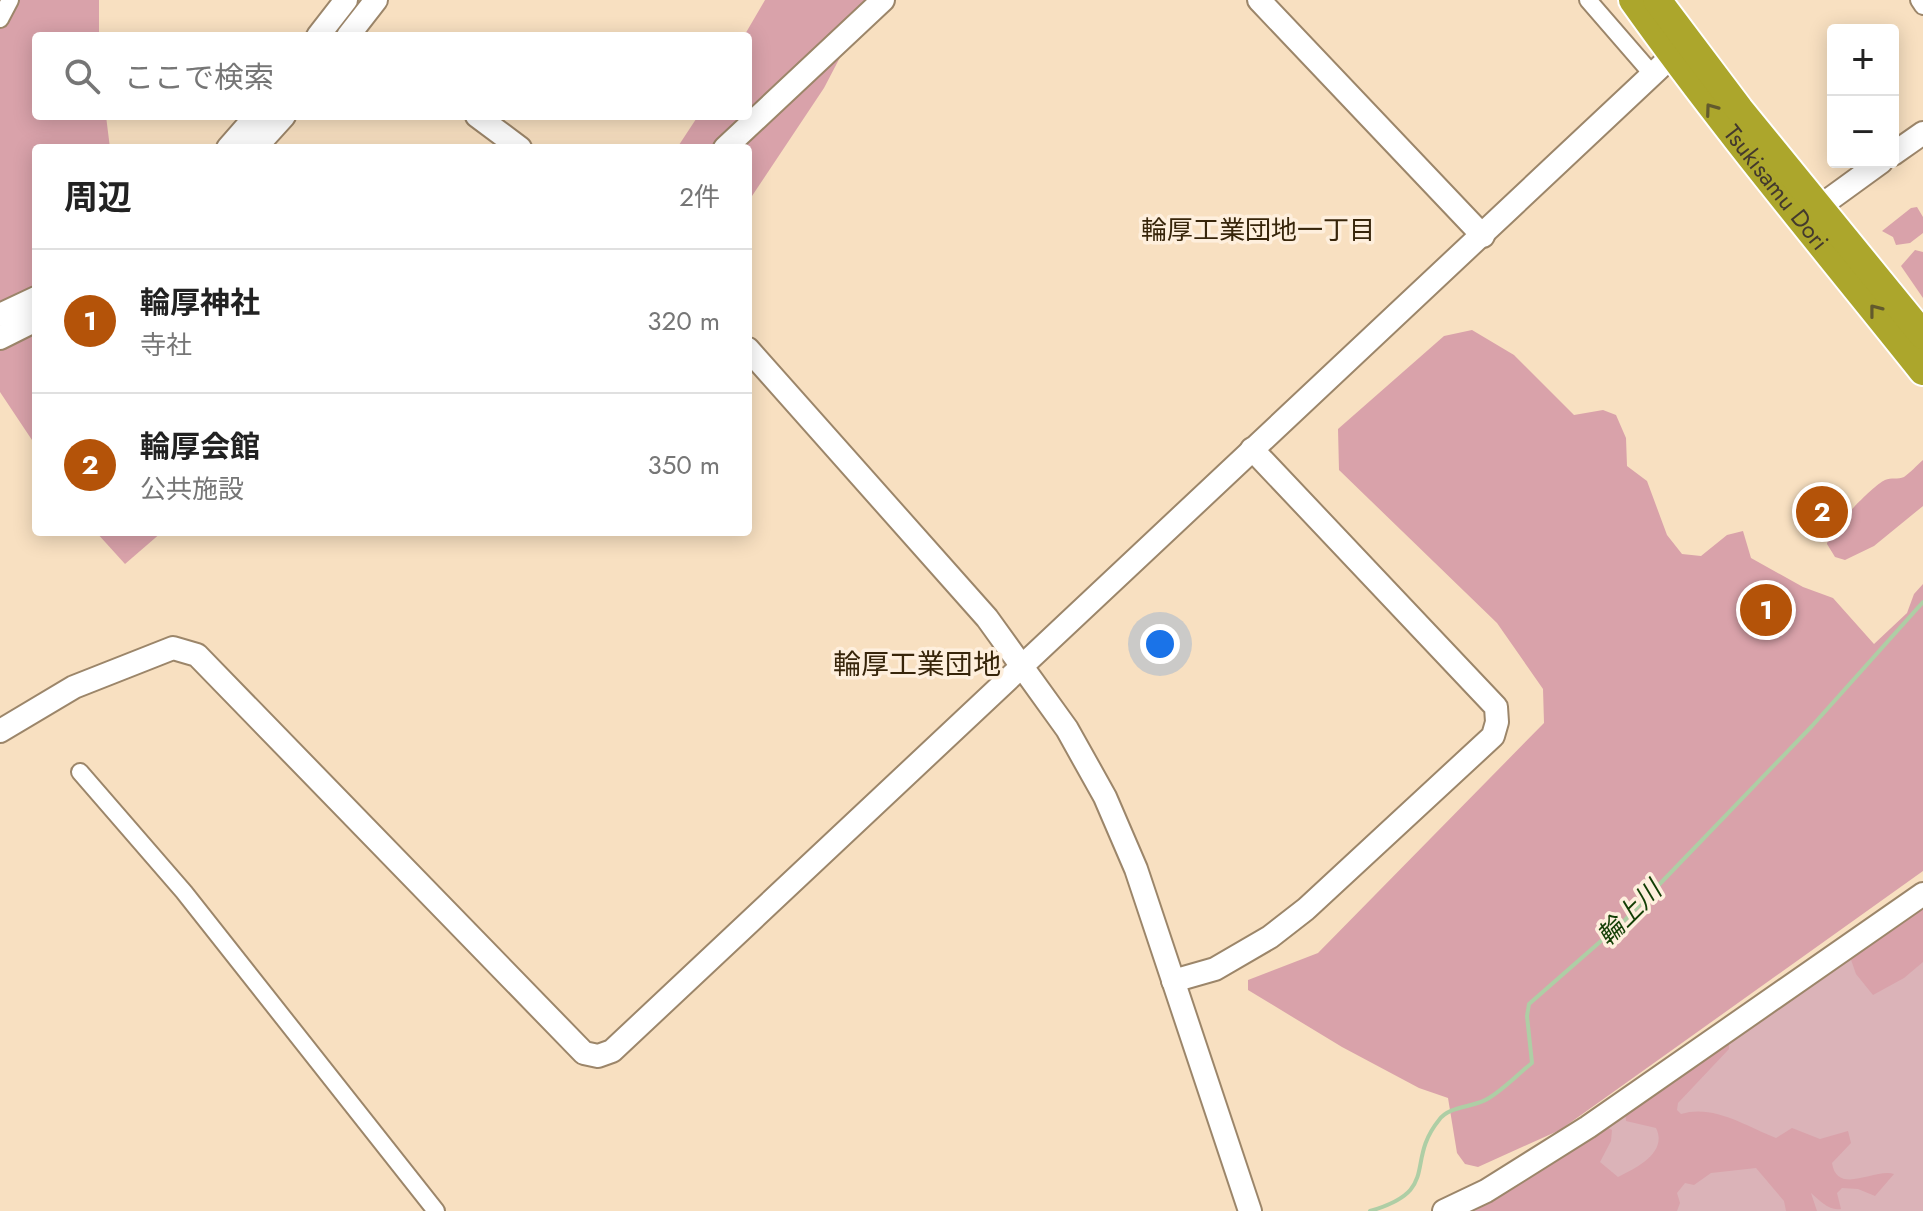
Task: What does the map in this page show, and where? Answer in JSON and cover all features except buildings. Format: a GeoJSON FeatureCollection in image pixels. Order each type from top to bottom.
{"type":"FeatureCollection","features":[{"type":"Feature","properties":{"kind":"highway","name":"Tsukisamu Dori"},"geometry":{"type":"LineString","coordinates":[[1633,0],[1663,65],[1811,213],[1923,335]]}},
{"type":"Feature","properties":{"kind":"highway","name":"Tsukisamu Dori"},"geometry":{"type":"LineString","coordinates":[[1657,0],[1923,371]]}},
{"type":"Feature","properties":{"kind":"street"},"geometry":{"type":"LineString","coordinates":[[0,19],[10,0]]}},
{"type":"Feature","properties":{"kind":"street"},"geometry":{"type":"LineString","coordinates":[[321,32],[342,6],[359,32],[376,0]]}},
{"type":"Feature","properties":{"kind":"street"},"geometry":{"type":"LineString","coordinates":[[729,144],[883,0]]}},
{"type":"Feature","properties":{"kind":"street"},"geometry":{"type":"LineString","coordinates":[[1259,0],[1483,236]]}},
{"type":"Feature","properties":{"kind":"street"},"geometry":{"type":"LineString","coordinates":[[0,731],[74,687],[173,648],[197,655],[584,1053],[598,1056],[612,1051],[1663,65],[1588,0]]}},
{"type":"Feature","properties":{"kind":"street"},"geometry":{"type":"LineString","coordinates":[[1649,0],[1715,77]]}},
{"type":"Feature","properties":{"kind":"street"},"geometry":{"type":"LineString","coordinates":[[1919,0],[1923,6]]}},
{"type":"Feature","properties":{"kind":"street"},"geometry":{"type":"LineString","coordinates":[[232,144],[252,120]]}},
{"type":"Feature","properties":{"kind":"street"},"geometry":{"type":"LineString","coordinates":[[259,144],[280,120]]}},
{"type":"Feature","properties":{"kind":"street"},"geometry":{"type":"LineString","coordinates":[[482,120],[515,144]]}},
{"type":"Feature","properties":{"kind":"street"},"geometry":{"type":"LineString","coordinates":[[1899,150],[1923,133]]}},
{"type":"Feature","properties":{"kind":"street"},"geometry":{"type":"LineString","coordinates":[[1811,213],[1873,168]]}},
{"type":"Feature","properties":{"kind":"street"},"geometry":{"type":"LineString","coordinates":[[0,315],[32,300]]}},
{"type":"Feature","properties":{"kind":"street"},"geometry":{"type":"LineString","coordinates":[[0,338],[32,322]]}},
{"type":"Feature","properties":{"kind":"street"},"geometry":{"type":"LineString","coordinates":[[752,353],[879,493],[1025,666],[1067,729],[1105,797],[1136,869],[1250,1211]]}},
{"type":"Feature","properties":{"kind":"street"},"geometry":{"type":"LineString","coordinates":[[1173,981],[1215,969],[1270,937],[1306,909],[1493,736],[1497,722],[1496,707],[1252,449]]}},
{"type":"Feature","properties":{"kind":"street"},"geometry":{"type":"LineString","coordinates":[[80,772],[184,892],[436,1211]]}},
{"type":"Feature","properties":{"kind":"street"},"geometry":{"type":"LineString","coordinates":[[1444,1211],[1486,1191],[1588,1127],[1923,894]]}},
{"type":"Feature","properties":{"kind":"shaded area"},"geometry":{"type":"Polygon","coordinates":[[[0,0],[99,0],[99,32],[32,32],[32,120],[106,120],[110,144],[32,144],[32,440],[0,392],[0,0]]]}},
{"type":"Feature","properties":{"kind":"shaded area"},"geometry":{"type":"Polygon","coordinates":[[[765,0],[870,0],[824,88],[752,196],[752,144],[680,144],[695,120],[752,120],[752,32],[746,32],[765,0]]]}},
{"type":"Feature","properties":{"kind":"shaded area"},"geometry":{"type":"Polygon","coordinates":[[[1917,207],[1923,217],[1923,233],[1910,243],[1896,245],[1893,237],[1882,231],[1911,208],[1917,207]]]}},
{"type":"Feature","properties":{"kind":"shaded area"},"geometry":{"type":"Polygon","coordinates":[[[1915,250],[1923,252],[1923,298],[1901,266],[1915,250]]]}},
{"type":"Feature","properties":{"kind":"shaded area"},"geometry":{"type":"Polygon","coordinates":[[[1472,330],[1514,355],[1574,415],[1603,410],[1616,415],[1626,438],[1627,466],[1647,481],[1667,535],[1682,554],[1701,556],[1727,535],[1743,531],[1751,558],[1803,587],[1833,598],[1874,644],[1907,613],[1914,594],[1923,584],[1923,871],[1560,1130],[1478,1167],[1465,1164],[1457,1153],[1448,1098],[1419,1088],[1342,1047],[1248,990],[1248,980],[1318,953],[1544,723],[1543,689],[1497,623],[1339,470],[1338,429],[1444,336],[1472,330]]]}},
{"type":"Feature","properties":{"kind":"shaded area"},"geometry":{"type":"Polygon","coordinates":[[[1923,460],[1923,506],[1874,546],[1845,560],[1835,557],[1827,544],[1852,509],[1879,484],[1887,479],[1904,477],[1923,460]]]}},
{"type":"Feature","properties":{"kind":"shaded area"},"geometry":{"type":"Polygon","coordinates":[[[100,536],[157,536],[125,564],[100,536]]]}},
{"type":"Feature","properties":{"kind":"shaded area"},"geometry":{"type":"Polygon","coordinates":[[[1923,901],[1923,962],[1904,978],[1873,995],[1856,974],[1849,954],[1923,901]]]}},
{"type":"Feature","properties":{"kind":"shaded area"},"geometry":{"type":"Polygon","coordinates":[[[1923,910],[1923,1211],[1489,1211],[1707,1053],[1923,910]]]}},
{"type":"Feature","properties":{"kind":"shaded area"},"geometry":{"type":"Polygon","coordinates":[[[1715,1044],[1729,1045],[1729,1049],[1678,1103],[1677,1110],[1681,1114],[1717,1114],[1776,1138],[1792,1128],[1820,1139],[1848,1131],[1851,1143],[1832,1163],[1835,1173],[1849,1179],[1894,1174],[1875,1196],[1858,1189],[1842,1188],[1837,1193],[1841,1209],[1829,1207],[1811,1193],[1817,1211],[1786,1211],[1784,1201],[1756,1168],[1711,1173],[1694,1185],[1685,1183],[1677,1193],[1680,1203],[1677,1211],[1474,1211],[1506,1192],[1601,1124],[1612,1130],[1611,1141],[1600,1162],[1618,1177],[1642,1164],[1654,1152],[1659,1137],[1656,1128],[1626,1121],[1625,1109],[1715,1044]]]}},
{"type":"Feature","properties":{"kind":"waterway","name":"輪上川"},"geometry":{"type":"LineString","coordinates":[[1370,1211],[1392,1203],[1414,1184],[1429,1135],[1444,1115],[1489,1098],[1532,1063],[1527,1016],[1529,1004],[1625,920],[1812,726],[1923,602]]}},
{"type":"Feature","properties":{"kind":"place","name":"輪厚会館"},"geometry":{"type":"Point","coordinates":[1822,512]}},
{"type":"Feature","properties":{"kind":"place","name":"輪厚神社"},"geometry":{"type":"Point","coordinates":[1766,610]}},
{"type":"Feature","properties":{"kind":"district","name":"輪厚工業団地一丁目"},"geometry":{"type":"Point","coordinates":[1258,230]}},
{"type":"Feature","properties":{"kind":"district","name":"輪厚工業団地"},"geometry":{"type":"Point","coordinates":[917,664]}}]}
